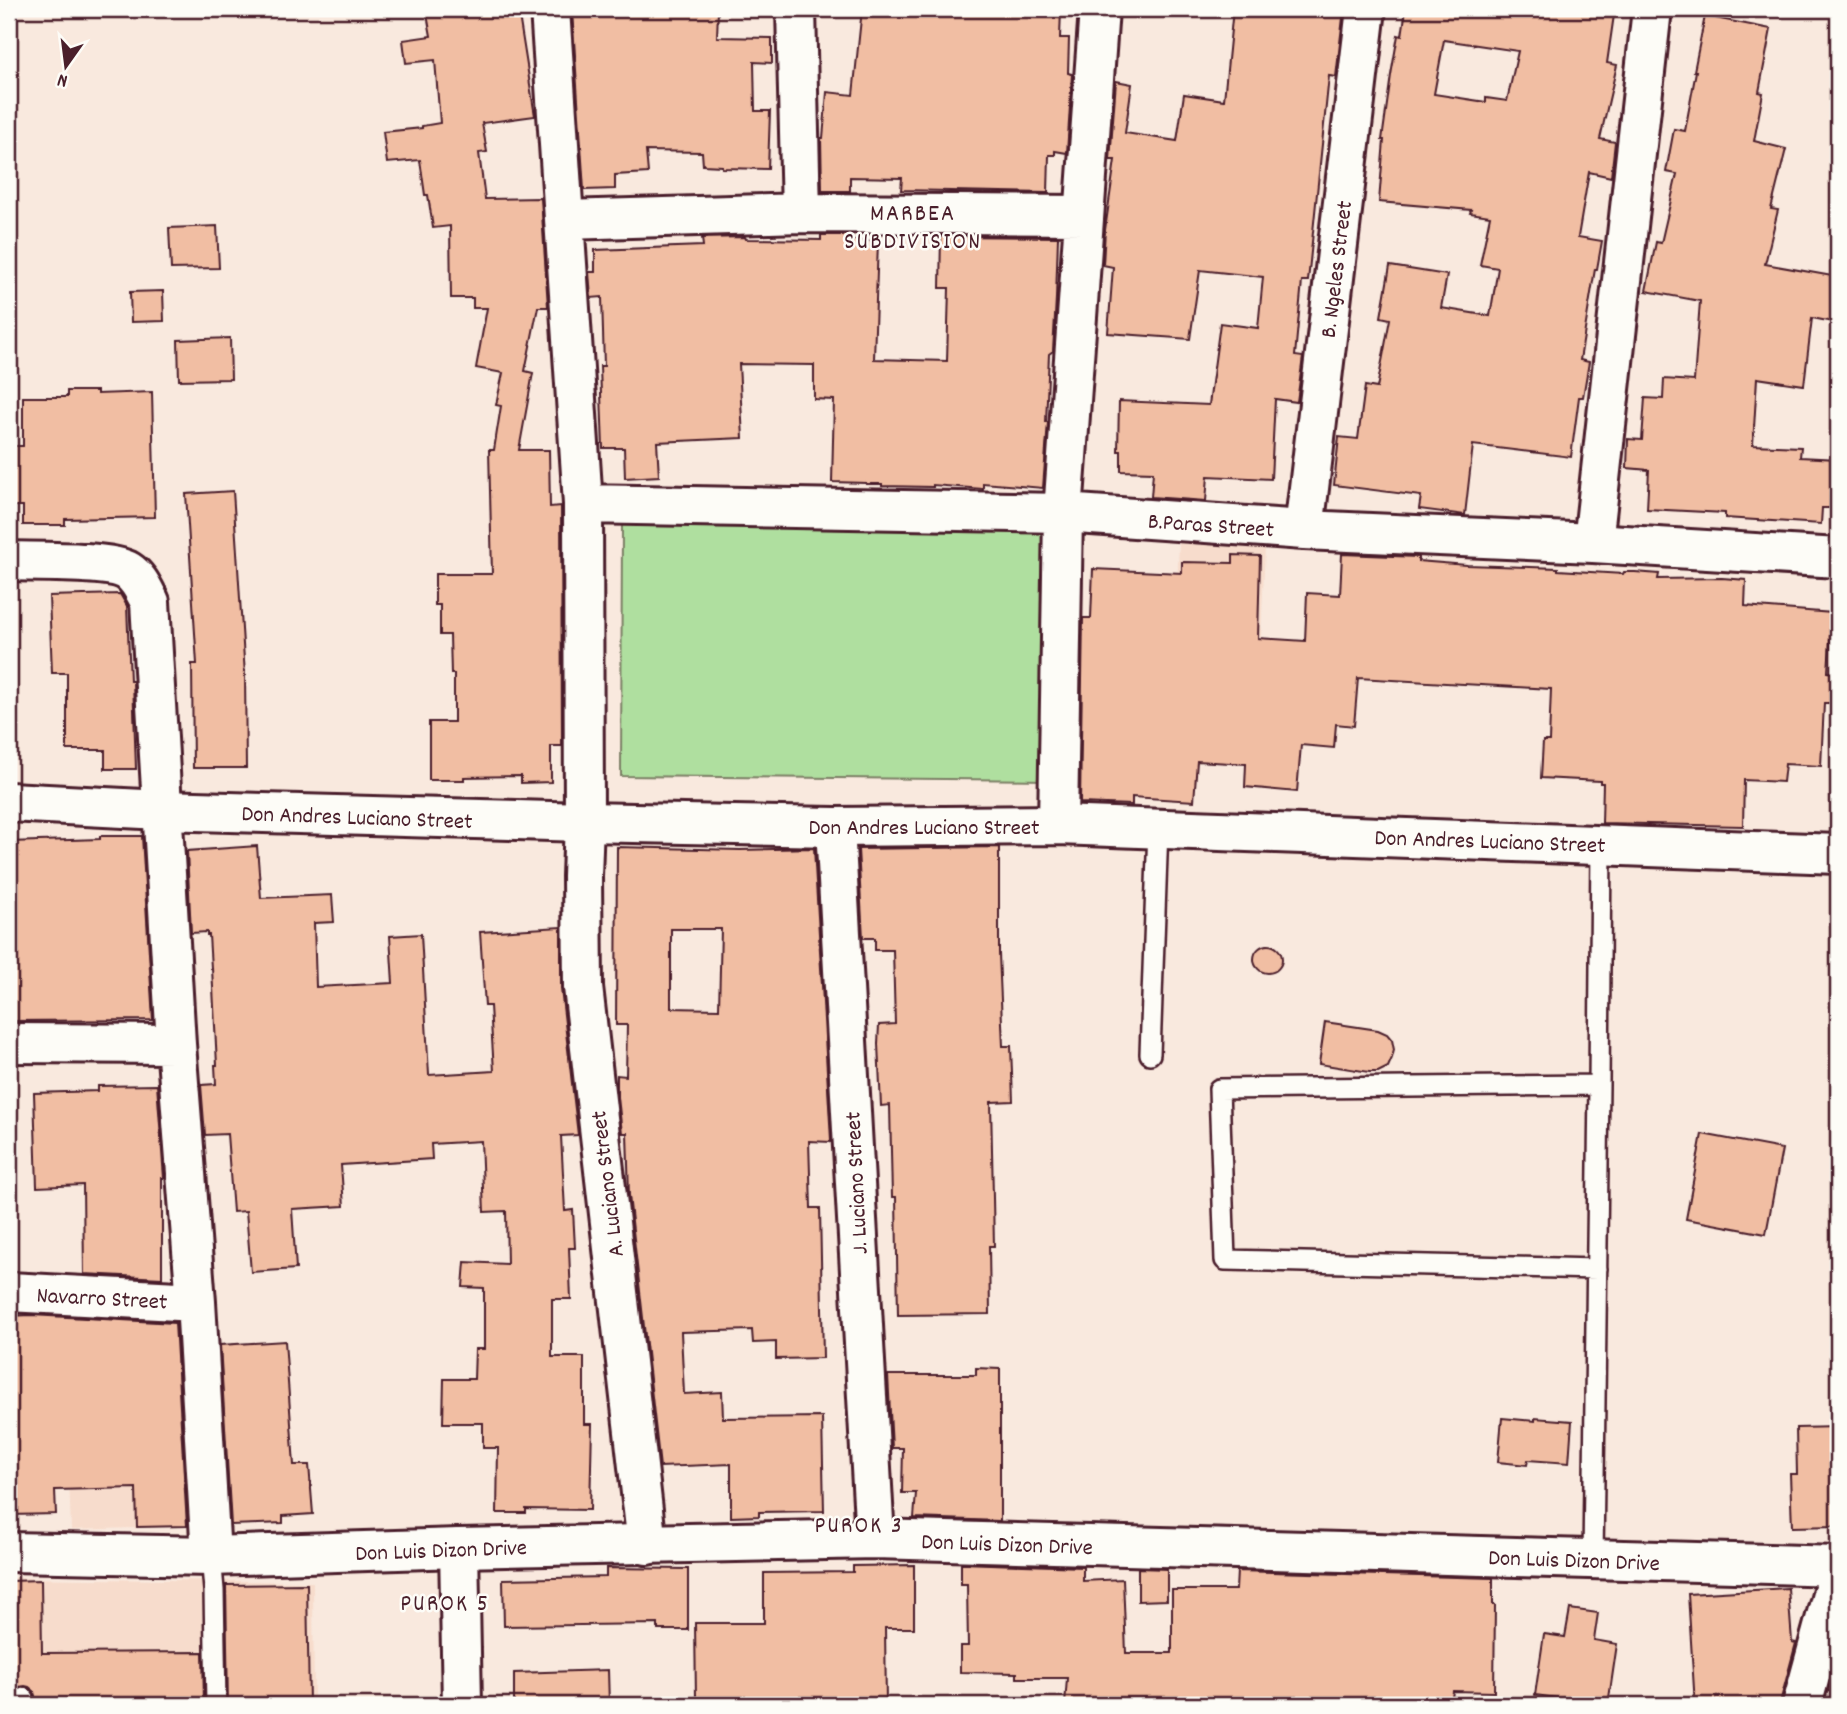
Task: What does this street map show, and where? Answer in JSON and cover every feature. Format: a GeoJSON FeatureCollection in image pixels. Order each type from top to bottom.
{"type":"FeatureCollection","features":[{"type":"Feature","properties":{"kind":"street","name":"A. Luciano Street"},"geometry":{"type":"LineString","coordinates":[[550,9],[583,504],[583,986],[647,1545]]}},
{"type":"Feature","properties":{"kind":"street"},"geometry":{"type":"LineString","coordinates":[[796,9],[801,213]]}},
{"type":"Feature","properties":{"kind":"street"},"geometry":{"type":"LineString","coordinates":[[1058,825],[1063,513],[1099,9]]}},
{"type":"Feature","properties":{"kind":"street","name":"B. Ngeles Street"},"geometry":{"type":"LineString","coordinates":[[1304,530],[1366,9]]}},
{"type":"Feature","properties":{"kind":"street"},"geometry":{"type":"LineString","coordinates":[[1593,543],[1652,9]]}},
{"type":"Feature","properties":{"kind":"street"},"geometry":{"type":"LineString","coordinates":[[565,220],[801,213],[1084,215]]}},
{"type":"Feature","properties":{"kind":"street","name":"B.Paras Street"},"geometry":{"type":"LineString","coordinates":[[583,504],[1063,513],[1304,530],[1593,543],[1838,558]]}},
{"type":"Feature","properties":{"kind":"street"},"geometry":{"type":"LineString","coordinates":[[9,561],[108,565],[128,570],[141,584],[150,602],[176,1044],[196,1302],[211,1556]]}},
{"type":"Feature","properties":{"kind":"street","name":"Don Andres Luciano Street"},"geometry":{"type":"LineString","coordinates":[[9,802],[162,810],[584,822],[835,827],[1058,825],[1838,854]]}},
{"type":"Feature","properties":{"kind":"street","name":"J. Luciano Street"},"geometry":{"type":"LineString","coordinates":[[835,827],[875,1539]]}},
{"type":"Feature","properties":{"kind":"street"},"geometry":{"type":"LineString","coordinates":[[9,1043],[176,1044]]}},
{"type":"Feature","properties":{"kind":"street","name":"Navarro Street"},"geometry":{"type":"LineString","coordinates":[[9,1292],[196,1302]]}},
{"type":"Feature","properties":{"kind":"street","name":"Don Luis Dizon Drive"},"geometry":{"type":"LineString","coordinates":[[9,1552],[211,1556],[875,1539],[1838,1566]]}},
{"type":"Feature","properties":{"kind":"street"},"geometry":{"type":"LineString","coordinates":[[459,1548],[462,1705]]}},
{"type":"Feature","properties":{"kind":"street"},"geometry":{"type":"LineString","coordinates":[[1802,1705],[1838,1573]]}},
{"type":"Feature","properties":{"kind":"lane"},"geometry":{"type":"LineString","coordinates":[[1150,1054],[1158,828]]}},
{"type":"Feature","properties":{"kind":"lane"},"geometry":{"type":"LineString","coordinates":[[1593,1559],[1601,844]]}},
{"type":"Feature","properties":{"kind":"lane"},"geometry":{"type":"LineString","coordinates":[[1597,1269],[1225,1260],[1219,1089],[1600,1085]]}},
{"type":"Feature","properties":{"kind":"lane"},"geometry":{"type":"LineString","coordinates":[[211,1556],[216,1705]]}},
{"type":"Feature","properties":{"kind":"shaded area"},"geometry":{"type":"Polygon","coordinates":[[[1179,543],[1265,547],[1261,637],[1175,633],[1179,543]]]}},
{"type":"Feature","properties":{"kind":"shaded area"},"geometry":{"type":"Polygon","coordinates":[[[67,1424],[123,1441],[194,1439],[197,1526],[71,1530],[67,1424]]]}},
{"type":"Feature","properties":{"kind":"shaded area"},"geometry":{"type":"Polygon","coordinates":[[[9,1578],[313,1582],[314,1705],[9,1705],[9,1578]]]}},
{"type":"Feature","properties":{"kind":"green space"},"geometry":{"type":"Polygon","coordinates":[[[622,523],[1051,526],[1050,780],[621,776],[622,523]]]}},
{"type":"Feature","properties":{"kind":"building"},"geometry":{"type":"Polygon","coordinates":[[[426,9],[518,9],[535,116],[482,123],[487,152],[479,153],[485,199],[541,198],[548,307],[538,307],[525,371],[533,373],[519,450],[549,450],[550,507],[561,506],[562,746],[551,746],[551,782],[521,783],[521,776],[429,780],[429,722],[454,722],[454,674],[451,674],[450,635],[440,635],[440,605],[435,605],[435,574],[492,574],[489,450],[494,450],[501,406],[496,405],[503,373],[476,368],[487,308],[473,308],[473,298],[451,298],[450,226],[433,228],[420,160],[387,163],[383,132],[422,128],[440,123],[435,60],[406,63],[403,40],[431,36],[426,9]]]}},
{"type":"Feature","properties":{"kind":"building"},"geometry":{"type":"Polygon","coordinates":[[[862,9],[1061,9],[1060,38],[1069,38],[1068,73],[1072,74],[1067,153],[1055,151],[1055,155],[1049,155],[1048,193],[901,190],[902,178],[850,177],[850,191],[822,191],[821,138],[827,92],[853,95],[862,9]]]}},
{"type":"Feature","properties":{"kind":"building"},"geometry":{"type":"Polygon","coordinates":[[[1233,9],[1344,9],[1336,77],[1329,76],[1308,281],[1302,281],[1295,356],[1303,357],[1297,402],[1275,399],[1271,479],[1208,476],[1206,501],[1151,497],[1153,472],[1121,471],[1121,451],[1118,451],[1119,401],[1209,405],[1220,323],[1258,328],[1263,277],[1200,270],[1190,339],[1108,333],[1113,267],[1103,265],[1115,160],[1110,160],[1116,81],[1132,84],[1125,133],[1177,141],[1184,94],[1224,100],[1233,9]]]}},
{"type":"Feature","properties":{"kind":"building"},"geometry":{"type":"Polygon","coordinates":[[[1406,9],[1575,9],[1614,15],[1607,63],[1617,65],[1600,139],[1615,142],[1611,177],[1589,172],[1578,237],[1602,241],[1580,360],[1589,362],[1583,397],[1579,397],[1571,457],[1473,445],[1465,515],[1419,509],[1421,496],[1334,485],[1339,437],[1358,439],[1365,386],[1377,388],[1390,319],[1381,317],[1390,266],[1447,275],[1441,308],[1490,316],[1498,268],[1480,265],[1490,216],[1470,213],[1471,210],[1379,202],[1382,140],[1391,75],[1398,35],[1402,36],[1406,9]],[[1444,40],[1434,94],[1486,102],[1486,98],[1507,101],[1518,51],[1444,40]]]}},
{"type":"Feature","properties":{"kind":"building"},"geometry":{"type":"Polygon","coordinates":[[[572,10],[718,11],[717,37],[772,38],[772,63],[754,62],[755,111],[770,111],[768,169],[703,165],[702,152],[646,151],[648,173],[615,175],[615,189],[584,190],[572,10]]]}},
{"type":"Feature","properties":{"kind":"building"},"geometry":{"type":"Polygon","coordinates":[[[1705,16],[1771,29],[1759,92],[1763,93],[1754,141],[1786,149],[1771,209],[1778,210],[1765,264],[1838,277],[1838,323],[1812,318],[1804,385],[1757,378],[1753,445],[1801,447],[1800,457],[1838,459],[1838,487],[1831,487],[1830,508],[1822,508],[1821,524],[1725,518],[1725,513],[1647,509],[1649,470],[1627,468],[1628,439],[1642,440],[1645,398],[1663,399],[1664,379],[1694,381],[1700,301],[1646,291],[1656,242],[1661,243],[1677,174],[1666,172],[1674,129],[1685,131],[1705,16]]]}},
{"type":"Feature","properties":{"kind":"building"},"geometry":{"type":"Polygon","coordinates":[[[217,226],[219,268],[171,269],[169,228],[217,226]]]}},
{"type":"Feature","properties":{"kind":"building"},"geometry":{"type":"Polygon","coordinates":[[[821,235],[849,235],[849,240],[878,241],[874,359],[947,361],[949,288],[940,288],[941,236],[1058,237],[1043,488],[983,483],[983,489],[832,482],[834,400],[814,399],[814,365],[739,364],[743,438],[657,442],[659,476],[625,478],[624,448],[603,448],[600,366],[604,366],[602,297],[591,298],[589,272],[595,272],[595,250],[703,246],[702,238],[821,240],[821,235]]]}},
{"type":"Feature","properties":{"kind":"building"},"geometry":{"type":"Polygon","coordinates":[[[163,291],[164,321],[131,322],[130,292],[163,291]]]}},
{"type":"Feature","properties":{"kind":"building"},"geometry":{"type":"Polygon","coordinates":[[[230,338],[231,379],[179,380],[178,340],[230,338]]]}},
{"type":"Feature","properties":{"kind":"building"},"geometry":{"type":"Polygon","coordinates":[[[67,391],[97,391],[97,394],[152,392],[155,517],[65,519],[65,525],[23,525],[23,506],[9,506],[9,446],[23,446],[23,397],[67,397],[67,391]]]}},
{"type":"Feature","properties":{"kind":"building"},"geometry":{"type":"Polygon","coordinates":[[[233,491],[245,675],[246,768],[193,768],[192,664],[197,664],[186,494],[233,491]]]}},
{"type":"Feature","properties":{"kind":"building"},"geometry":{"type":"Polygon","coordinates":[[[1342,554],[1418,557],[1418,561],[1467,565],[1558,568],[1623,574],[1635,572],[1659,574],[1658,579],[1746,580],[1745,606],[1832,613],[1828,672],[1838,673],[1838,703],[1824,703],[1821,766],[1785,764],[1783,782],[1744,780],[1743,826],[1602,823],[1603,783],[1541,778],[1543,741],[1549,741],[1551,689],[1358,678],[1354,726],[1336,724],[1334,748],[1301,745],[1297,792],[1245,787],[1246,764],[1197,761],[1194,801],[1132,797],[1132,805],[1080,803],[1083,618],[1091,618],[1093,569],[1182,573],[1182,562],[1233,563],[1233,555],[1260,556],[1258,638],[1305,641],[1307,593],[1340,595],[1342,554]]]}},
{"type":"Feature","properties":{"kind":"building"},"geometry":{"type":"Polygon","coordinates":[[[120,594],[127,606],[136,769],[105,769],[105,750],[67,750],[67,673],[52,673],[49,596],[120,594]]]}},
{"type":"Feature","properties":{"kind":"building"},"geometry":{"type":"Polygon","coordinates":[[[100,836],[142,836],[153,1020],[9,1021],[9,842],[100,839],[100,836]]]}},
{"type":"Feature","properties":{"kind":"building"},"geometry":{"type":"Polygon","coordinates":[[[257,846],[261,898],[332,895],[334,922],[314,923],[316,987],[393,983],[390,936],[421,934],[429,1075],[494,1071],[490,1006],[485,1006],[480,932],[561,927],[561,989],[578,1135],[561,1136],[565,1211],[573,1210],[575,1248],[569,1248],[571,1299],[552,1299],[552,1357],[584,1357],[584,1424],[592,1424],[590,1510],[526,1509],[526,1513],[497,1513],[498,1448],[483,1448],[483,1423],[443,1423],[444,1379],[474,1379],[475,1349],[484,1349],[484,1288],[463,1287],[465,1262],[507,1264],[506,1211],[484,1212],[481,1141],[431,1144],[432,1159],[341,1165],[344,1206],[292,1209],[296,1269],[251,1272],[246,1211],[233,1212],[227,1134],[205,1135],[201,1085],[216,1084],[217,1065],[212,968],[209,935],[207,932],[191,933],[187,851],[257,846]]]}},
{"type":"Feature","properties":{"kind":"building"},"geometry":{"type":"Polygon","coordinates":[[[617,847],[740,850],[814,848],[831,1140],[809,1141],[811,1208],[820,1208],[823,1358],[776,1359],[776,1342],[753,1343],[752,1330],[681,1332],[684,1394],[722,1392],[723,1418],[822,1417],[824,1511],[759,1512],[759,1516],[731,1517],[731,1464],[660,1467],[629,1195],[627,1133],[622,1133],[617,1088],[617,1075],[626,1076],[627,1025],[616,1025],[617,847]],[[671,929],[671,1008],[719,1009],[721,929],[671,929]]]}},
{"type":"Feature","properties":{"kind":"building"},"geometry":{"type":"Polygon","coordinates":[[[999,847],[999,954],[1003,1046],[1011,1046],[1013,1101],[991,1102],[994,1246],[989,1246],[990,1314],[898,1315],[896,1197],[892,1197],[890,1105],[881,1106],[878,1044],[879,1025],[895,1024],[893,950],[875,950],[875,938],[863,938],[858,849],[999,847]]]}},
{"type":"Feature","properties":{"kind":"building"},"geometry":{"type":"Polygon","coordinates":[[[1268,945],[1278,949],[1282,959],[1278,969],[1268,973],[1258,969],[1254,959],[1258,949],[1268,945]]]}},
{"type":"Feature","properties":{"kind":"building"},"geometry":{"type":"Polygon","coordinates":[[[1325,1022],[1378,1030],[1387,1034],[1392,1040],[1394,1050],[1388,1067],[1378,1072],[1369,1072],[1319,1064],[1325,1022]]]}},
{"type":"Feature","properties":{"kind":"building"},"geometry":{"type":"Polygon","coordinates":[[[157,1085],[164,1178],[162,1278],[84,1274],[83,1185],[37,1187],[34,1093],[98,1091],[98,1086],[157,1085]]]}},
{"type":"Feature","properties":{"kind":"building"},"geometry":{"type":"Polygon","coordinates":[[[1702,1134],[1782,1149],[1766,1234],[1686,1219],[1702,1134]]]}},
{"type":"Feature","properties":{"kind":"building"},"geometry":{"type":"Polygon","coordinates":[[[9,1316],[175,1323],[187,1526],[137,1527],[136,1488],[55,1490],[56,1514],[9,1515],[9,1316]]]}},
{"type":"Feature","properties":{"kind":"building"},"geometry":{"type":"Polygon","coordinates":[[[285,1341],[294,1465],[309,1465],[313,1514],[283,1516],[283,1523],[231,1525],[220,1345],[285,1341]]]}},
{"type":"Feature","properties":{"kind":"building"},"geometry":{"type":"Polygon","coordinates":[[[976,1368],[1000,1369],[1000,1521],[914,1518],[916,1493],[902,1493],[903,1448],[892,1448],[888,1375],[976,1375],[976,1368]]]}},
{"type":"Feature","properties":{"kind":"building"},"geometry":{"type":"Polygon","coordinates":[[[1502,1418],[1572,1421],[1569,1463],[1528,1460],[1527,1465],[1498,1462],[1502,1418]]]}},
{"type":"Feature","properties":{"kind":"building"},"geometry":{"type":"Polygon","coordinates":[[[1838,1427],[1838,1526],[1792,1527],[1790,1474],[1797,1474],[1796,1428],[1838,1427]]]}},
{"type":"Feature","properties":{"kind":"building"},"geometry":{"type":"Polygon","coordinates":[[[961,1563],[1083,1567],[1083,1581],[1123,1579],[1126,1653],[1172,1653],[1172,1590],[1236,1590],[1237,1571],[1493,1578],[1494,1692],[1453,1691],[1451,1705],[1065,1705],[1067,1678],[1017,1678],[1017,1673],[960,1672],[960,1646],[968,1646],[967,1584],[961,1584],[961,1563]]]}},
{"type":"Feature","properties":{"kind":"building"},"geometry":{"type":"Polygon","coordinates":[[[914,1565],[914,1628],[885,1628],[886,1705],[726,1705],[726,1698],[696,1698],[695,1623],[764,1623],[764,1573],[853,1572],[853,1566],[914,1565]]]}},
{"type":"Feature","properties":{"kind":"building"},"geometry":{"type":"Polygon","coordinates":[[[606,1568],[688,1569],[688,1630],[658,1630],[658,1624],[504,1626],[503,1579],[606,1577],[606,1568]]]}},
{"type":"Feature","properties":{"kind":"building"},"geometry":{"type":"Polygon","coordinates":[[[1138,1568],[1167,1569],[1167,1600],[1138,1601],[1138,1568]]]}},
{"type":"Feature","properties":{"kind":"building"},"geometry":{"type":"Polygon","coordinates":[[[41,1580],[42,1653],[203,1652],[204,1705],[36,1705],[34,1691],[25,1686],[14,1691],[12,1705],[9,1705],[9,1581],[41,1580]]]}},
{"type":"Feature","properties":{"kind":"building"},"geometry":{"type":"Polygon","coordinates":[[[307,1584],[309,1705],[228,1705],[226,1585],[307,1584]]]}},
{"type":"Feature","properties":{"kind":"building"},"geometry":{"type":"Polygon","coordinates":[[[1788,1588],[1792,1642],[1796,1643],[1781,1705],[1695,1705],[1688,1594],[1788,1588]]]}},
{"type":"Feature","properties":{"kind":"building"},"geometry":{"type":"Polygon","coordinates":[[[1570,1609],[1598,1613],[1594,1640],[1617,1644],[1608,1705],[1535,1695],[1544,1634],[1565,1637],[1570,1609]]]}},
{"type":"Feature","properties":{"kind":"building"},"geometry":{"type":"Polygon","coordinates":[[[1838,1655],[1838,1693],[1828,1691],[1838,1655]]]}},
{"type":"Feature","properties":{"kind":"building"},"geometry":{"type":"Polygon","coordinates":[[[608,1670],[609,1705],[514,1705],[514,1673],[608,1670]]]}},
{"type":"Feature","properties":{"kind":"district","name":"MARBEA SUBDIVISION"},"geometry":{"type":"Point","coordinates":[913,226]}},
{"type":"Feature","properties":{"kind":"district","name":"PUROK 3"},"geometry":{"type":"Point","coordinates":[859,1524]}},
{"type":"Feature","properties":{"kind":"district","name":"PUROK 5"},"geometry":{"type":"Point","coordinates":[445,1602]}}]}
